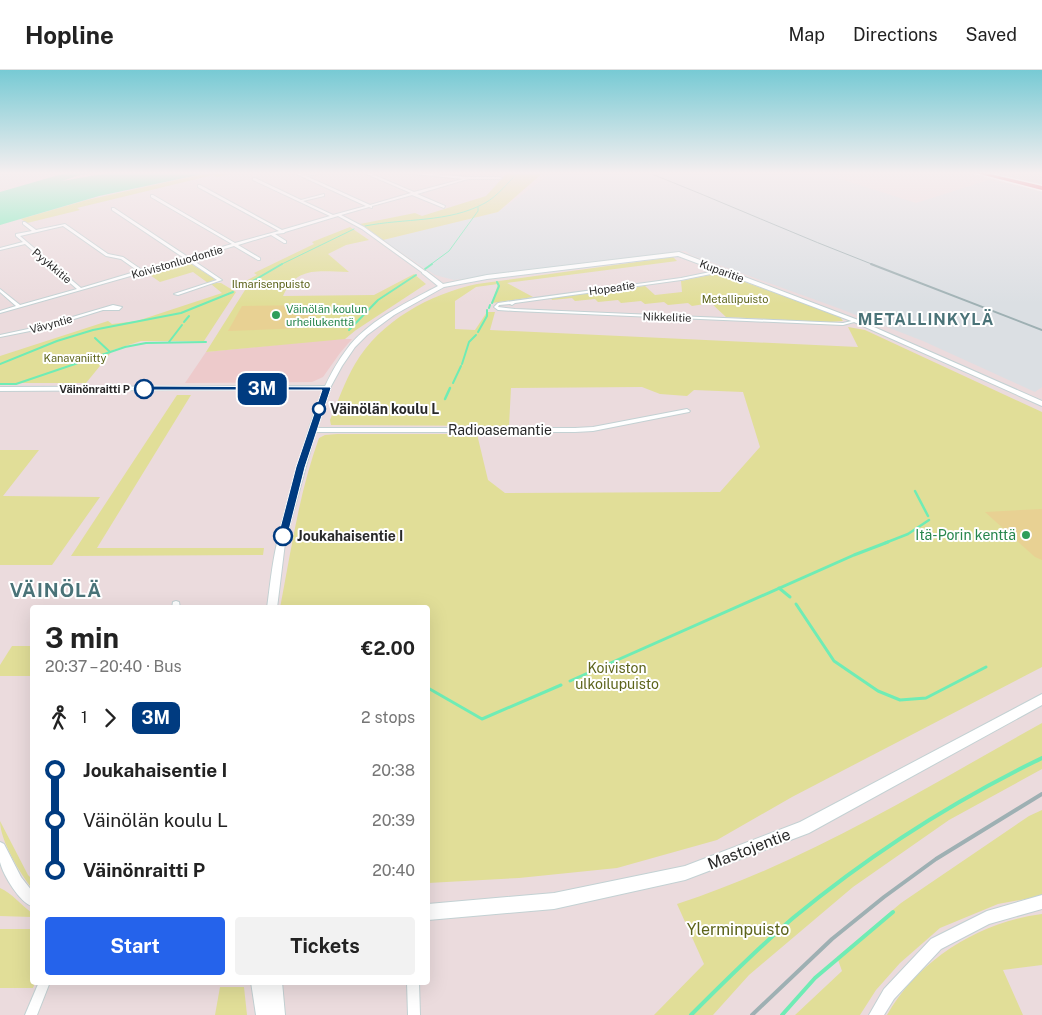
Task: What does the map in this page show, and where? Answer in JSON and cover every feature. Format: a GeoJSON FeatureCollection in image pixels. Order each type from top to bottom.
{"type":"FeatureCollection","features":[{"type":"Feature","properties":{"kind":"main road","name":"Mastojentie"},"geometry":{"type":"LineString","coordinates":[[430,912],[554,901],[685,873],[804,828],[1042,699]]}},
{"type":"Feature","properties":{"kind":"main road"},"geometry":{"type":"LineString","coordinates":[[260,985],[265,1015]]}},
{"type":"Feature","properties":{"kind":"main road"},"geometry":{"type":"LineString","coordinates":[[274,985],[276,1015]]}},
{"type":"Feature","properties":{"kind":"street"},"geometry":{"type":"LineString","coordinates":[[124,216],[190,258],[220,280],[176,294]]}},
{"type":"Feature","properties":{"kind":"street"},"geometry":{"type":"LineString","coordinates":[[186,216],[258,259]]}},
{"type":"Feature","properties":{"kind":"street"},"geometry":{"type":"LineString","coordinates":[[254,216],[283,232]]}},
{"type":"Feature","properties":{"kind":"street"},"geometry":{"type":"LineString","coordinates":[[330,216],[334,218]]}},
{"type":"Feature","properties":{"kind":"street"},"geometry":{"type":"LineString","coordinates":[[340,216],[363,228],[442,286]]}},
{"type":"Feature","properties":{"kind":"street","name":"Koivistonluodontie"},"geometry":{"type":"LineString","coordinates":[[0,312],[340,216]]}},
{"type":"Feature","properties":{"kind":"street"},"geometry":{"type":"LineString","coordinates":[[24,223],[35,231]]}},
{"type":"Feature","properties":{"kind":"street","name":"Pyykkitie"},"geometry":{"type":"LineString","coordinates":[[80,290],[17,235],[64,225],[107,255],[122,258],[142,272]]}},
{"type":"Feature","properties":{"kind":"street"},"geometry":{"type":"LineString","coordinates":[[273,235],[285,242]]}},
{"type":"Feature","properties":{"kind":"street"},"geometry":{"type":"LineString","coordinates":[[0,249],[25,243]]}},
{"type":"Feature","properties":{"kind":"street","name":"Kuparitie"},"geometry":{"type":"LineString","coordinates":[[272,605],[281,543],[312,430],[327,388],[348,352],[365,334],[392,314],[442,286],[487,277],[679,254],[856,321],[1042,404]]}},
{"type":"Feature","properties":{"kind":"street","name":"Hopeatie"},"geometry":{"type":"LineString","coordinates":[[513,302],[681,279],[720,271]]}},
{"type":"Feature","properties":{"kind":"street"},"geometry":{"type":"LineString","coordinates":[[0,290],[18,306]]}},
{"type":"Feature","properties":{"kind":"street"},"geometry":{"type":"LineString","coordinates":[[513,302],[511,306],[515,310]]}},
{"type":"Feature","properties":{"kind":"street","name":"Nikkelitie"},"geometry":{"type":"LineString","coordinates":[[513,302],[498,304],[496,307],[498,309],[515,310],[843,324],[856,321]]}},
{"type":"Feature","properties":{"kind":"street","name":"Vävyntie"},"geometry":{"type":"LineString","coordinates":[[0,336],[43,327],[101,309]]}},
{"type":"Feature","properties":{"kind":"street"},"geometry":{"type":"LineString","coordinates":[[0,389],[327,388]]}},
{"type":"Feature","properties":{"kind":"street"},"geometry":{"type":"LineString","coordinates":[[0,396],[10,389]]}},
{"type":"Feature","properties":{"kind":"street","name":"Radioasemantie"},"geometry":{"type":"LineString","coordinates":[[312,430],[575,430],[592,429],[687,411]]}},
{"type":"Feature","properties":{"kind":"street"},"geometry":{"type":"LineString","coordinates":[[0,848],[3,865],[30,898]]}},
{"type":"Feature","properties":{"kind":"street"},"geometry":{"type":"LineString","coordinates":[[876,1015],[888,994],[936,944],[987,918],[1042,902]]}},
{"type":"Feature","properties":{"kind":"street"},"geometry":{"type":"LineString","coordinates":[[31,1015],[44,985]]}},
{"type":"Feature","properties":{"kind":"street"},"geometry":{"type":"LineString","coordinates":[[413,985],[414,1015]]}},
{"type":"Feature","properties":{"kind":"shaded area"},"geometry":{"type":"Polygon","coordinates":[[[0,216],[30,216],[0,225],[0,216]]]}},
{"type":"Feature","properties":{"kind":"shaded area"},"geometry":{"type":"Polygon","coordinates":[[[481,216],[1042,216],[1042,387],[1035,392],[923,341],[691,255],[685,251],[454,280],[435,275],[383,240],[481,216]]]}},
{"type":"Feature","properties":{"kind":"shaded area","name":"Väinölän koulun urheilukenttä"},"geometry":{"type":"Polygon","coordinates":[[[320,305],[313,325],[304,328],[228,331],[242,306],[320,305]]]}},
{"type":"Feature","properties":{"kind":"shaded area"},"geometry":{"type":"Polygon","coordinates":[[[335,339],[352,339],[323,377],[312,382],[185,383],[206,352],[335,339]]]}},
{"type":"Feature","properties":{"kind":"shaded area","name":"Itä-Porin kenttä"},"geometry":{"type":"Polygon","coordinates":[[[1042,509],[1042,560],[1035,557],[985,512],[1042,509]]]}},
{"type":"Feature","properties":{"kind":"green space"},"geometry":{"type":"Polygon","coordinates":[[[31,216],[55,216],[27,223],[21,219],[31,216]]]}},
{"type":"Feature","properties":{"kind":"green space"},"geometry":{"type":"Polygon","coordinates":[[[400,216],[481,216],[383,240],[360,224],[400,216]]]}},
{"type":"Feature","properties":{"kind":"green space","name":"Ilmarisenpuisto"},"geometry":{"type":"Polygon","coordinates":[[[350,227],[369,240],[346,245],[328,254],[349,272],[310,272],[295,279],[283,296],[374,295],[414,274],[426,284],[345,339],[206,352],[245,290],[238,285],[257,275],[254,273],[314,244],[312,242],[350,227]]]}},
{"type":"Feature","properties":{"kind":"green space","name":"Koiviston ulkoilupuisto"},"geometry":{"type":"Polygon","coordinates":[[[673,257],[677,261],[507,283],[533,297],[492,303],[498,284],[476,287],[455,301],[455,329],[475,330],[487,312],[495,312],[490,330],[858,347],[848,327],[865,330],[1042,412],[1042,667],[792,797],[717,840],[617,868],[519,878],[430,883],[430,605],[281,605],[301,501],[319,438],[325,435],[337,434],[477,434],[488,480],[505,493],[720,492],[760,447],[743,392],[694,390],[687,396],[660,394],[642,387],[511,388],[509,426],[331,425],[330,420],[348,377],[365,349],[378,335],[392,322],[424,302],[477,284],[673,257]]]}},
{"type":"Feature","properties":{"kind":"green space"},"geometry":{"type":"Polygon","coordinates":[[[188,262],[215,279],[208,283],[193,272],[160,282],[147,273],[188,262]]]}},
{"type":"Feature","properties":{"kind":"green space","name":"Metallipuisto"},"geometry":{"type":"Polygon","coordinates":[[[720,273],[839,316],[843,321],[726,317],[711,303],[692,306],[688,303],[668,305],[664,302],[645,304],[641,301],[621,303],[618,300],[598,302],[595,299],[575,301],[572,298],[552,300],[551,298],[645,286],[655,295],[682,292],[681,281],[720,273]]]}},
{"type":"Feature","properties":{"kind":"green space","name":"Kanavaniitty"},"geometry":{"type":"Polygon","coordinates":[[[221,283],[236,292],[204,341],[141,341],[113,350],[86,383],[0,383],[0,356],[108,321],[112,324],[137,321],[222,293],[211,284],[221,283]]]}},
{"type":"Feature","properties":{"kind":"green space"},"geometry":{"type":"Polygon","coordinates":[[[177,395],[191,395],[97,548],[264,548],[263,555],[71,556],[177,395]]]}},
{"type":"Feature","properties":{"kind":"green space"},"geometry":{"type":"Polygon","coordinates":[[[0,450],[39,450],[3,496],[100,497],[52,565],[0,565],[0,450]]]}},
{"type":"Feature","properties":{"kind":"green space"},"geometry":{"type":"Polygon","coordinates":[[[12,646],[30,646],[30,676],[0,676],[0,665],[12,646]]]}},
{"type":"Feature","properties":{"kind":"green space","name":"Ylerminpuisto"},"geometry":{"type":"Polygon","coordinates":[[[1042,723],[1042,769],[949,820],[853,887],[749,975],[713,1015],[654,1015],[704,964],[677,904],[725,887],[818,846],[1042,723]]]}},
{"type":"Feature","properties":{"kind":"green space"},"geometry":{"type":"Polygon","coordinates":[[[1042,810],[1042,896],[998,904],[940,928],[900,963],[876,990],[860,1015],[795,1015],[842,971],[837,957],[901,903],[1029,816],[1042,810]]]}},
{"type":"Feature","properties":{"kind":"green space"},"geometry":{"type":"Polygon","coordinates":[[[0,821],[30,877],[30,885],[12,856],[3,838],[0,821]]]}},
{"type":"Feature","properties":{"kind":"green space"},"geometry":{"type":"Polygon","coordinates":[[[0,888],[30,911],[30,917],[0,916],[0,888]]]}},
{"type":"Feature","properties":{"kind":"green space"},"geometry":{"type":"Polygon","coordinates":[[[1042,914],[1042,965],[1003,970],[1023,1015],[887,1015],[915,977],[952,947],[996,925],[1042,914]]]}},
{"type":"Feature","properties":{"kind":"green space"},"geometry":{"type":"Polygon","coordinates":[[[0,929],[30,929],[30,985],[34,985],[33,988],[0,988],[0,929]]]}},
{"type":"Feature","properties":{"kind":"green space"},"geometry":{"type":"Polygon","coordinates":[[[220,987],[244,987],[247,1015],[215,1015],[220,987]]]}},
{"type":"Feature","properties":{"kind":"waterway"},"geometry":{"type":"LineString","coordinates":[[365,226],[446,216]]}},
{"type":"Feature","properties":{"kind":"waterway"},"geometry":{"type":"LineString","coordinates":[[430,265],[449,251],[474,216]]}},
{"type":"Feature","properties":{"kind":"waterway"},"geometry":{"type":"LineString","coordinates":[[282,264],[354,229]]}},
{"type":"Feature","properties":{"kind":"waterway"},"geometry":{"type":"LineString","coordinates":[[241,288],[282,264]]}},
{"type":"Feature","properties":{"kind":"waterway"},"geometry":{"type":"LineString","coordinates":[[425,269],[432,264]]}},
{"type":"Feature","properties":{"kind":"waterway"},"geometry":{"type":"LineString","coordinates":[[349,330],[378,300],[416,275]]}},
{"type":"Feature","properties":{"kind":"waterway"},"geometry":{"type":"LineString","coordinates":[[492,303],[499,286],[497,282]]}},
{"type":"Feature","properties":{"kind":"waterway"},"geometry":{"type":"LineString","coordinates":[[0,364],[57,341],[93,330],[181,313],[233,292]]}},
{"type":"Feature","properties":{"kind":"waterway"},"geometry":{"type":"LineString","coordinates":[[478,332],[487,316],[487,310]]}},
{"type":"Feature","properties":{"kind":"waterway"},"geometry":{"type":"LineString","coordinates":[[184,322],[189,316]]}},
{"type":"Feature","properties":{"kind":"waterway"},"geometry":{"type":"LineString","coordinates":[[169,342],[182,325]]}},
{"type":"Feature","properties":{"kind":"waterway"},"geometry":{"type":"LineString","coordinates":[[462,364],[469,342],[476,335]]}},
{"type":"Feature","properties":{"kind":"waterway"},"geometry":{"type":"LineString","coordinates":[[95,338],[110,352]]}},
{"type":"Feature","properties":{"kind":"waterway"},"geometry":{"type":"LineString","coordinates":[[0,384],[16,384],[125,347],[146,343],[206,342]]}},
{"type":"Feature","properties":{"kind":"waterway"},"geometry":{"type":"LineString","coordinates":[[453,383],[461,366]]}},
{"type":"Feature","properties":{"kind":"waterway"},"geometry":{"type":"LineString","coordinates":[[445,399],[450,388]]}},
{"type":"Feature","properties":{"kind":"waterway"},"geometry":{"type":"LineString","coordinates":[[915,491],[928,516]]}},
{"type":"Feature","properties":{"kind":"waterway"},"geometry":{"type":"LineString","coordinates":[[885,543],[908,534],[929,520]]}},
{"type":"Feature","properties":{"kind":"waterway"},"geometry":{"type":"LineString","coordinates":[[779,588],[888,542]]}},
{"type":"Feature","properties":{"kind":"waterway"},"geometry":{"type":"LineString","coordinates":[[570,681],[779,588]]}},
{"type":"Feature","properties":{"kind":"waterway"},"geometry":{"type":"LineString","coordinates":[[779,588],[790,597]]}},
{"type":"Feature","properties":{"kind":"waterway"},"geometry":{"type":"LineString","coordinates":[[796,604],[834,661],[878,691],[900,700],[926,698],[986,667]]}},
{"type":"Feature","properties":{"kind":"waterway"},"geometry":{"type":"LineString","coordinates":[[430,689],[482,719],[561,685]]}},
{"type":"Feature","properties":{"kind":"waterway"},"geometry":{"type":"LineString","coordinates":[[691,1015],[793,918],[851,872],[944,811],[1042,758]]}},
{"type":"Feature","properties":{"kind":"waterway"},"geometry":{"type":"LineString","coordinates":[[782,1015],[815,978],[893,912]]}},
{"type":"Feature","properties":{"kind":"railway"},"geometry":{"type":"LineString","coordinates":[[755,216],[874,265]]}},
{"type":"Feature","properties":{"kind":"railway"},"geometry":{"type":"LineString","coordinates":[[871,264],[1042,330]]}},
{"type":"Feature","properties":{"kind":"railway"},"geometry":{"type":"LineString","coordinates":[[752,1015],[832,939],[884,897],[936,859],[1042,794]]}},
{"type":"Feature","properties":{"kind":"bus line","name":"3M"},"geometry":{"type":"LineString","coordinates":[[144,389],[327,388],[301,467],[283,536]]}},
{"type":"Feature","properties":{"kind":"place","name":"Väinölän koulun urheilukenttä"},"geometry":{"type":"Point","coordinates":[276,315]}},
{"type":"Feature","properties":{"kind":"place","name":"Väinönraitti P"},"geometry":{"type":"Point","coordinates":[144,389]}},
{"type":"Feature","properties":{"kind":"place","name":"Väinölän koulu L"},"geometry":{"type":"Point","coordinates":[319,409]}},
{"type":"Feature","properties":{"kind":"place","name":"Itä-Porin kenttä"},"geometry":{"type":"Point","coordinates":[1026,535]}},
{"type":"Feature","properties":{"kind":"place","name":"Joukahaisentie I"},"geometry":{"type":"Point","coordinates":[283,536]}},
{"type":"Feature","properties":{"kind":"district","name":"METALLINKYLÄ"},"geometry":{"type":"Point","coordinates":[926,319]}},
{"type":"Feature","properties":{"kind":"district","name":"VÄINÖLÄ"},"geometry":{"type":"Point","coordinates":[56,590]}}]}
